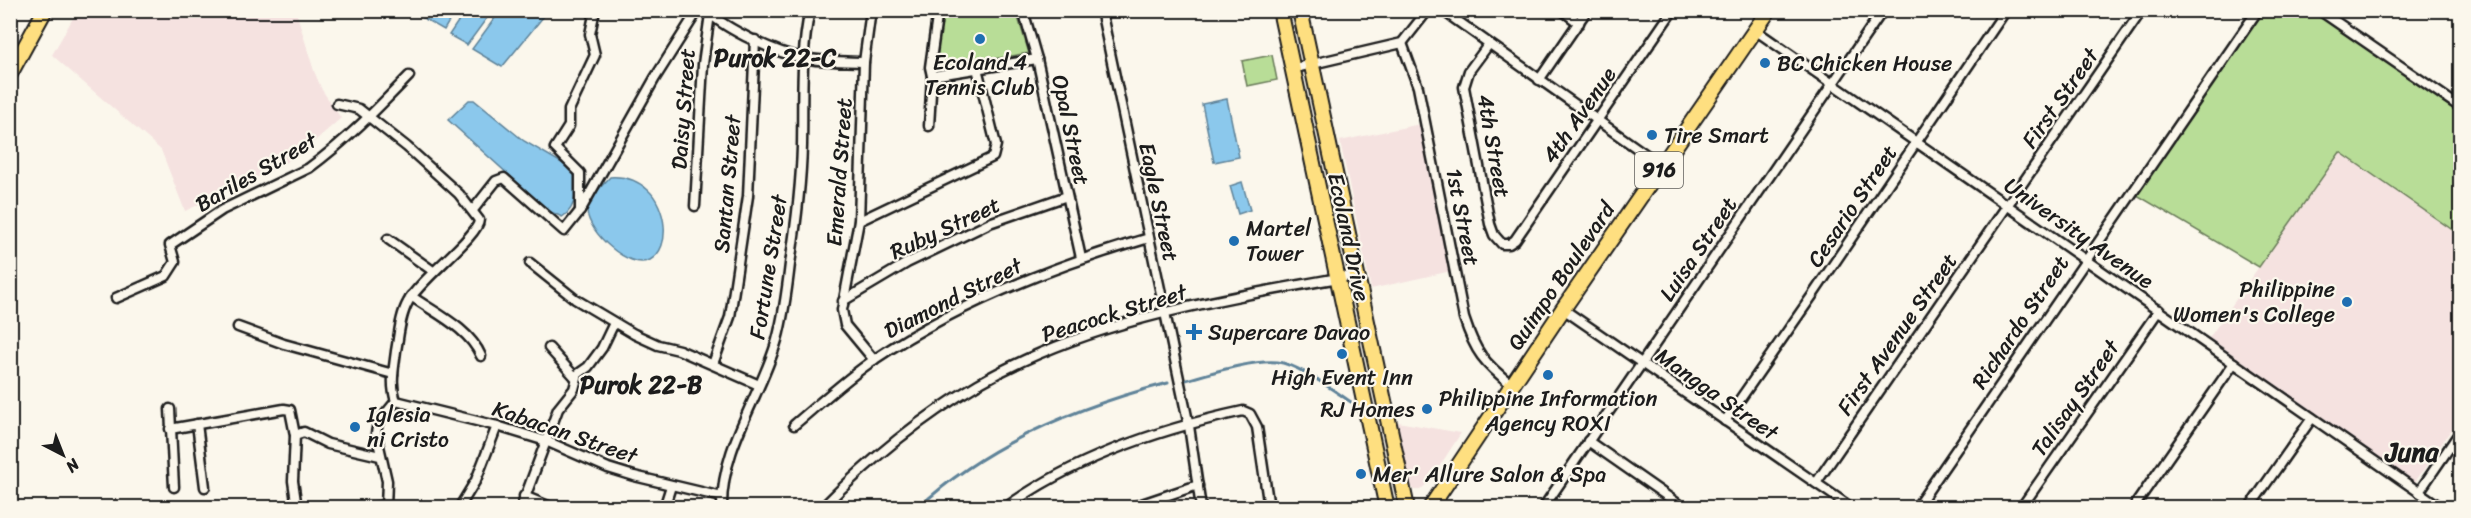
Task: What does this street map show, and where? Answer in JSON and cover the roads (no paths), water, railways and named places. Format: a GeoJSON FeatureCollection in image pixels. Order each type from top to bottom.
{"type":"FeatureCollection","features":[{"type":"Feature","properties":{"kind":"main road"},"geometry":{"type":"LineString","coordinates":[[10,74],[45,10]]}},
{"type":"Feature","properties":{"kind":"main road","name":"Ecoland Drive"},"geometry":{"type":"LineString","coordinates":[[1280,10],[1336,279],[1387,507]]}},
{"type":"Feature","properties":{"kind":"main road","name":"Ecoland Drive"},"geometry":{"type":"LineString","coordinates":[[1300,10],[1310,66],[1407,507]]}},
{"type":"Feature","properties":{"kind":"main road","name":"Quimpo Boulevard"},"geometry":{"type":"LineString","coordinates":[[1430,507],[1769,10]]}},
{"type":"Feature","properties":{"kind":"street"},"geometry":{"type":"LineString","coordinates":[[580,212],[580,173],[555,148],[569,126],[569,110],[595,55],[590,34],[595,10]]}},
{"type":"Feature","properties":{"kind":"street"},"geometry":{"type":"LineString","coordinates":[[473,210],[501,177],[564,231],[580,212],[655,78],[699,10]]}},
{"type":"Feature","properties":{"kind":"street","name":"Emerald Street"},"geometry":{"type":"LineString","coordinates":[[871,10],[864,62],[859,221],[843,301],[842,318],[845,325],[874,360]]}},
{"type":"Feature","properties":{"kind":"street"},"geometry":{"type":"LineString","coordinates":[[929,126],[932,76],[930,68],[938,10]]}},
{"type":"Feature","properties":{"kind":"street","name":"Opal Street"},"geometry":{"type":"LineString","coordinates":[[1023,10],[1037,59],[1081,258]]}},
{"type":"Feature","properties":{"kind":"street","name":"Eagle Street"},"geometry":{"type":"LineString","coordinates":[[1101,10],[1189,426],[1201,507]]}},
{"type":"Feature","properties":{"kind":"street"},"geometry":{"type":"LineString","coordinates":[[1292,69],[1402,43],[1428,10]]}},
{"type":"Feature","properties":{"kind":"street"},"geometry":{"type":"LineString","coordinates":[[1442,10],[1662,166]]}},
{"type":"Feature","properties":{"kind":"street"},"geometry":{"type":"LineString","coordinates":[[1562,10],[1579,23]]}},
{"type":"Feature","properties":{"kind":"street"},"geometry":{"type":"LineString","coordinates":[[1539,80],[1587,10]]}},
{"type":"Feature","properties":{"kind":"street","name":"4th Avenue"},"geometry":{"type":"LineString","coordinates":[[1515,240],[1672,10]]}},
{"type":"Feature","properties":{"kind":"street","name":"Luisa Street"},"geometry":{"type":"LineString","coordinates":[[1543,507],[1883,10]]}},
{"type":"Feature","properties":{"kind":"street","name":"Cesario Street"},"geometry":{"type":"LineString","coordinates":[[1725,421],[2006,10]]}},
{"type":"Feature","properties":{"kind":"street","name":"First Street"},"geometry":{"type":"LineString","coordinates":[[2007,206],[2142,10]]}},
{"type":"Feature","properties":{"kind":"street","name":"Richardo Street"},"geometry":{"type":"LineString","coordinates":[[1916,507],[2258,10]]}},
{"type":"Feature","properties":{"kind":"street"},"geometry":{"type":"LineString","coordinates":[[2319,10],[2460,107]]}},
{"type":"Feature","properties":{"kind":"street"},"geometry":{"type":"LineString","coordinates":[[708,12],[755,40],[803,58],[864,62]]}},
{"type":"Feature","properties":{"kind":"street","name":"Daisy Street"},"geometry":{"type":"LineString","coordinates":[[695,206],[708,12]]}},
{"type":"Feature","properties":{"kind":"street","name":"Fortune Street"},"geometry":{"type":"LineString","coordinates":[[722,507],[726,474],[746,412],[771,358],[783,316],[798,214],[802,149],[803,58],[807,12]]}},
{"type":"Feature","properties":{"kind":"street","name":"University Avenue"},"geometry":{"type":"LineString","coordinates":[[1755,30],[2442,507]]}},
{"type":"Feature","properties":{"kind":"street","name":"Santan Street"},"geometry":{"type":"LineString","coordinates":[[713,364],[729,317],[747,208],[755,40]]}},
{"type":"Feature","properties":{"kind":"street","name":"1st Street"},"geometry":{"type":"LineString","coordinates":[[1402,43],[1418,87],[1464,318],[1470,338],[1485,362],[1512,385]]}},
{"type":"Feature","properties":{"kind":"street","name":"4th Street"},"geometry":{"type":"LineString","coordinates":[[1489,44],[1469,71],[1464,87],[1494,236],[1502,244],[1509,244],[1515,240]]}},
{"type":"Feature","properties":{"kind":"street"},"geometry":{"type":"LineString","coordinates":[[932,76],[1037,59]]}},
{"type":"Feature","properties":{"kind":"street"},"geometry":{"type":"LineString","coordinates":[[859,221],[993,157],[996,145],[977,68]]}},
{"type":"Feature","properties":{"kind":"street","name":"Bariles Street"},"geometry":{"type":"LineString","coordinates":[[116,298],[171,272],[175,262],[170,245],[222,210],[309,168],[370,117],[409,76]]}},
{"type":"Feature","properties":{"kind":"street"},"geometry":{"type":"LineString","coordinates":[[337,104],[359,109],[370,117],[437,174],[473,210],[478,217],[479,224],[474,233],[433,271],[411,296],[401,322],[393,375],[396,401],[384,414],[376,428],[387,481],[387,506],[371,507]]}},
{"type":"Feature","properties":{"kind":"street","name":"Ruby Street"},"geometry":{"type":"LineString","coordinates":[[843,301],[907,263],[982,227],[1067,196]]}},
{"type":"Feature","properties":{"kind":"street","name":"First Avenue Street"},"geometry":{"type":"LineString","coordinates":[[1816,483],[2007,206]]}},
{"type":"Feature","properties":{"kind":"street","name":"Diamond Street"},"geometry":{"type":"LineString","coordinates":[[794,425],[874,360],[998,291],[1081,258],[1149,238]]}},
{"type":"Feature","properties":{"kind":"street"},"geometry":{"type":"LineString","coordinates":[[388,239],[433,271]]}},
{"type":"Feature","properties":{"kind":"street"},"geometry":{"type":"LineString","coordinates":[[530,263],[575,299],[614,323],[658,345],[679,350],[759,385]]}},
{"type":"Feature","properties":{"kind":"street","name":"Peacock Street"},"geometry":{"type":"LineString","coordinates":[[822,507],[891,443],[978,384],[1032,357],[1083,337],[1164,313],[1355,275]]}},
{"type":"Feature","properties":{"kind":"street"},"geometry":{"type":"LineString","coordinates":[[411,296],[465,333],[477,347],[481,356]]}},
{"type":"Feature","properties":{"kind":"street","name":"Mangga Street"},"geometry":{"type":"LineString","coordinates":[[1563,309],[1852,507]]}},
{"type":"Feature","properties":{"kind":"street","name":"Talisay Street"},"geometry":{"type":"LineString","coordinates":[[2021,507],[2159,310]]}},
{"type":"Feature","properties":{"kind":"street"},"geometry":{"type":"LineString","coordinates":[[521,507],[558,409],[573,389],[576,378],[602,348],[614,323]]}},
{"type":"Feature","properties":{"kind":"street"},"geometry":{"type":"LineString","coordinates":[[238,327],[265,338],[393,375]]}},
{"type":"Feature","properties":{"kind":"street"},"geometry":{"type":"LineString","coordinates":[[549,348],[576,378]]}},
{"type":"Feature","properties":{"kind":"street"},"geometry":{"type":"LineString","coordinates":[[2133,507],[2234,363]]}},
{"type":"Feature","properties":{"kind":"street","name":"Kabacan Street"},"geometry":{"type":"LineString","coordinates":[[396,401],[497,426],[546,441],[608,468],[671,486],[722,497]]}},
{"type":"Feature","properties":{"kind":"street"},"geometry":{"type":"LineString","coordinates":[[170,409],[174,487]]}},
{"type":"Feature","properties":{"kind":"street"},"geometry":{"type":"LineString","coordinates":[[170,429],[284,409],[291,412],[297,507]]}},
{"type":"Feature","properties":{"kind":"street"},"geometry":{"type":"LineString","coordinates":[[1005,507],[1087,459],[1130,443],[1243,411],[1250,414],[1257,427],[1269,507]]}},
{"type":"Feature","properties":{"kind":"street"},"geometry":{"type":"LineString","coordinates":[[2249,507],[2312,418]]}},
{"type":"Feature","properties":{"kind":"street"},"geometry":{"type":"LineString","coordinates":[[197,424],[205,487]]}},
{"type":"Feature","properties":{"kind":"street"},"geometry":{"type":"LineString","coordinates":[[459,507],[476,480],[497,426]]}},
{"type":"Feature","properties":{"kind":"street"},"geometry":{"type":"LineString","coordinates":[[294,435],[304,432],[328,444],[380,456]]}},
{"type":"Feature","properties":{"kind":"street"},"geometry":{"type":"LineString","coordinates":[[2419,492],[2460,432]]}},
{"type":"Feature","properties":{"kind":"street"},"geometry":{"type":"LineString","coordinates":[[1588,441],[1684,507]]}},
{"type":"Feature","properties":{"kind":"street"},"geometry":{"type":"LineString","coordinates":[[1130,507],[1198,485]]}},
{"type":"Feature","properties":{"kind":"street"},"geometry":{"type":"LineString","coordinates":[[664,507],[671,486]]}},
{"type":"Feature","properties":{"kind":"street"},"geometry":{"type":"LineString","coordinates":[[524,496],[553,507]]}},
{"type":"Feature","properties":{"kind":"water"},"geometry":{"type":"Polygon","coordinates":[[[455,10],[444,30],[411,11],[455,10]]]}},
{"type":"Feature","properties":{"kind":"water"},"geometry":{"type":"Polygon","coordinates":[[[465,11],[492,11],[467,45],[449,35],[465,11]]]}},
{"type":"Feature","properties":{"kind":"water"},"geometry":{"type":"Polygon","coordinates":[[[500,11],[548,11],[502,67],[472,49],[500,11]]]}},
{"type":"Feature","properties":{"kind":"water"},"geometry":{"type":"Polygon","coordinates":[[[1227,99],[1239,157],[1214,162],[1202,104],[1227,99]]]}},
{"type":"Feature","properties":{"kind":"water"},"geometry":{"type":"Polygon","coordinates":[[[469,100],[474,100],[524,141],[572,169],[576,188],[574,202],[567,213],[562,217],[549,211],[448,120],[469,100]]]}},
{"type":"Feature","properties":{"kind":"water"},"geometry":{"type":"Polygon","coordinates":[[[610,177],[635,181],[648,190],[659,205],[664,236],[662,246],[650,260],[641,262],[621,255],[602,239],[589,220],[587,211],[589,202],[610,177]]]}},
{"type":"Feature","properties":{"kind":"water"},"geometry":{"type":"Polygon","coordinates":[[[1242,182],[1250,210],[1238,214],[1230,186],[1242,182]]]}},
{"type":"Feature","properties":{"kind":"waterway"},"geometry":{"type":"LineString","coordinates":[[1183,381],[1248,364],[1283,363],[1309,375],[1351,402]]}},
{"type":"Feature","properties":{"kind":"waterway"},"geometry":{"type":"LineString","coordinates":[[918,508],[974,464],[1004,446],[1101,403],[1168,383]]}},
{"type":"Feature","properties":{"kind":"place","name":"Ecoland 4 Tennis Club"},"geometry":{"type":"Point","coordinates":[980,39]}},
{"type":"Feature","properties":{"kind":"place","name":"BC Chicken House"},"geometry":{"type":"Point","coordinates":[1765,63]}},
{"type":"Feature","properties":{"kind":"place","name":"Tire Smart"},"geometry":{"type":"Point","coordinates":[1652,135]}},
{"type":"Feature","properties":{"kind":"place","name":"Martel Tower"},"geometry":{"type":"Point","coordinates":[1234,241]}},
{"type":"Feature","properties":{"kind":"place","name":"Philippine Women's College"},"geometry":{"type":"Point","coordinates":[2347,302]}},
{"type":"Feature","properties":{"kind":"place","name":"Supercare Davao"},"geometry":{"type":"Point","coordinates":[1194,332]}},
{"type":"Feature","properties":{"kind":"place","name":"High Event Inn"},"geometry":{"type":"Point","coordinates":[1342,354]}},
{"type":"Feature","properties":{"kind":"place","name":"Philippine Information Agency ROXI"},"geometry":{"type":"Point","coordinates":[1548,375]}},
{"type":"Feature","properties":{"kind":"place","name":"RJ Homes"},"geometry":{"type":"Point","coordinates":[1427,409]}},
{"type":"Feature","properties":{"kind":"place","name":"Iglesia ni Cristo"},"geometry":{"type":"Point","coordinates":[355,427]}},
{"type":"Feature","properties":{"kind":"place","name":"Mer' Allure Salon & Spa"},"geometry":{"type":"Point","coordinates":[1361,474]}},
{"type":"Feature","properties":{"kind":"district","name":"Purok 22-C"},"geometry":{"type":"Point","coordinates":[775,58]}},
{"type":"Feature","properties":{"kind":"district","name":"Purok 22-B"},"geometry":{"type":"Point","coordinates":[641,385]}},
{"type":"Feature","properties":{"kind":"district","name":"Juna"},"geometry":{"type":"Point","coordinates":[2412,452]}}]}
